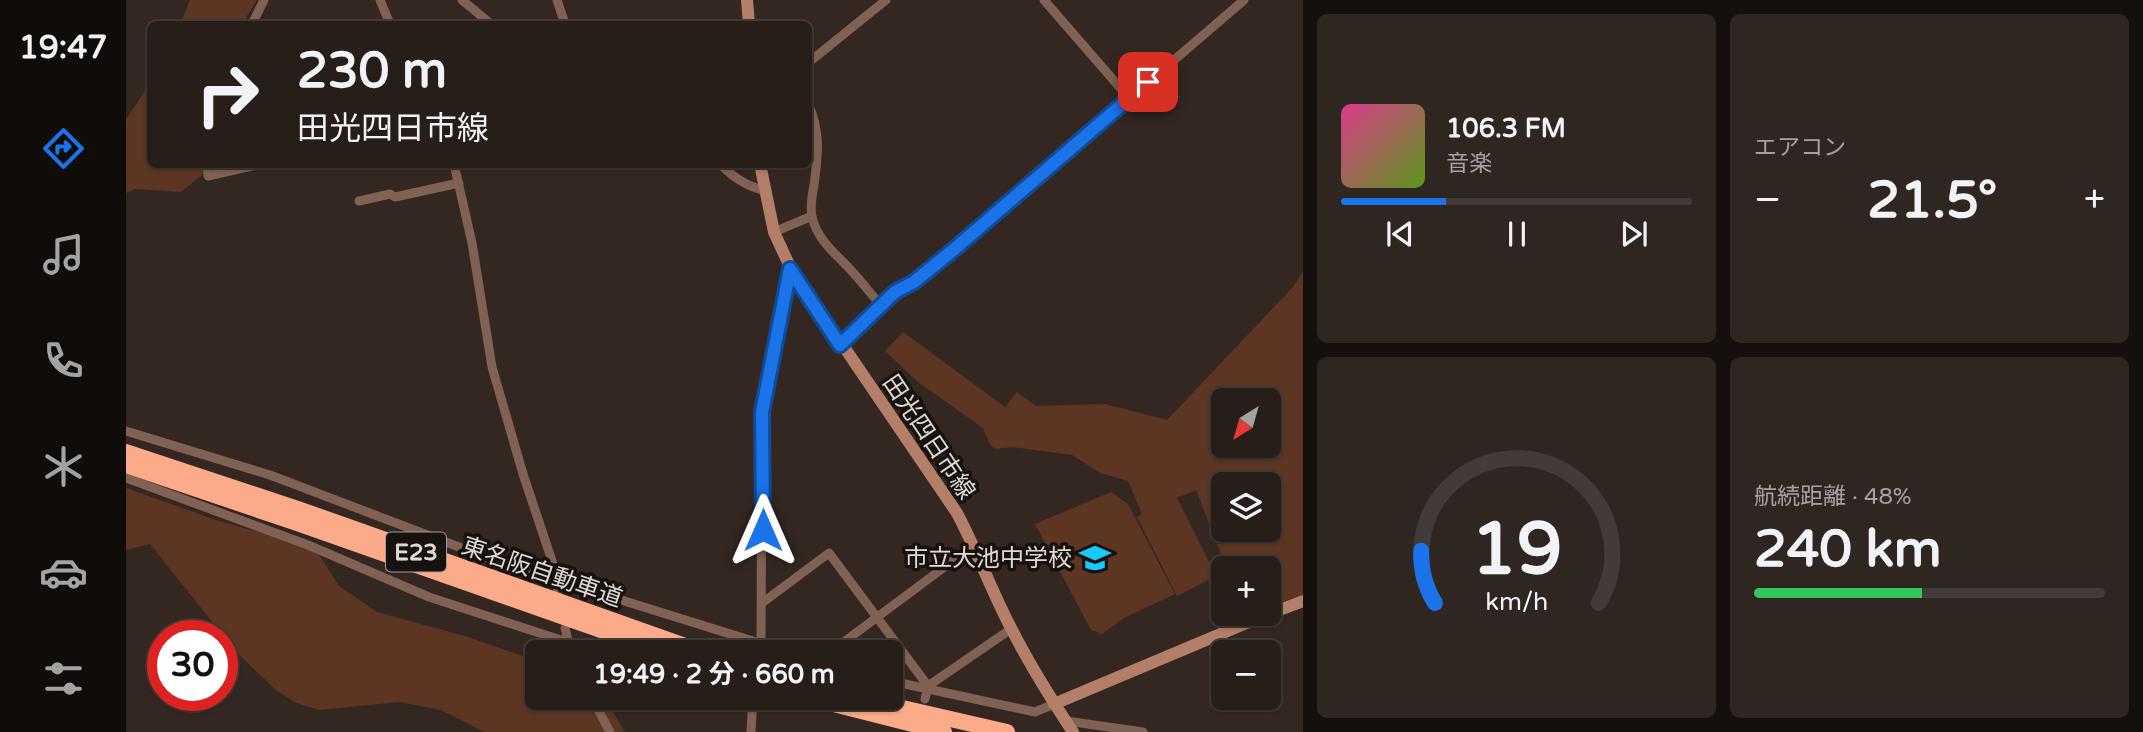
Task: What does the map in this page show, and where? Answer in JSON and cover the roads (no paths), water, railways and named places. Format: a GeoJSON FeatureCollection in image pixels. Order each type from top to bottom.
{"type":"FeatureCollection","features":[{"type":"Feature","properties":{"kind":"highway","name":"東名阪自動車道"},"geometry":{"type":"LineString","coordinates":[[126,452],[298,509],[668,640]]}},
{"type":"Feature","properties":{"kind":"highway","name":"東名阪自動車道"},"geometry":{"type":"LineString","coordinates":[[126,465],[629,640]]}},
{"type":"Feature","properties":{"kind":"highway"},"geometry":{"type":"LineString","coordinates":[[903,709],[1007,732]]}},
{"type":"Feature","properties":{"kind":"highway"},"geometry":{"type":"LineString","coordinates":[[857,710],[944,732]]}},
{"type":"Feature","properties":{"kind":"main road"},"geometry":{"type":"LineString","coordinates":[[747,0],[748,21]]}},
{"type":"Feature","properties":{"kind":"main road","name":"田光四日市線"},"geometry":{"type":"LineString","coordinates":[[761,168],[774,232],[790,269],[944,494],[974,545],[1011,629],[1070,727]]}},
{"type":"Feature","properties":{"kind":"main road"},"geometry":{"type":"LineString","coordinates":[[1281,609],[1303,601]]}},
{"type":"Feature","properties":{"kind":"main road"},"geometry":{"type":"LineString","coordinates":[[1054,704],[1239,626]]}},
{"type":"Feature","properties":{"kind":"street"},"geometry":{"type":"LineString","coordinates":[[254,21],[264,0]]}},
{"type":"Feature","properties":{"kind":"street"},"geometry":{"type":"LineString","coordinates":[[380,0],[389,21]]}},
{"type":"Feature","properties":{"kind":"street"},"geometry":{"type":"LineString","coordinates":[[462,0],[487,21]]}},
{"type":"Feature","properties":{"kind":"street"},"geometry":{"type":"LineString","coordinates":[[557,0],[564,21]]}},
{"type":"Feature","properties":{"kind":"street"},"geometry":{"type":"LineString","coordinates":[[812,60],[886,0]]}},
{"type":"Feature","properties":{"kind":"street"},"geometry":{"type":"LineString","coordinates":[[1044,0],[1129,98]]}},
{"type":"Feature","properties":{"kind":"street"},"geometry":{"type":"LineString","coordinates":[[840,345],[895,292],[914,282],[952,251],[1244,0]]}},
{"type":"Feature","properties":{"kind":"street"},"geometry":{"type":"LineString","coordinates":[[812,116],[818,133],[818,148],[812,216],[825,245],[882,307]]}},
{"type":"Feature","properties":{"kind":"street"},"geometry":{"type":"LineString","coordinates":[[207,168],[208,176],[243,168]]}},
{"type":"Feature","properties":{"kind":"street"},"geometry":{"type":"LineString","coordinates":[[455,168],[472,243],[492,367],[523,474],[546,539],[558,591]]}},
{"type":"Feature","properties":{"kind":"street"},"geometry":{"type":"LineString","coordinates":[[724,168],[755,189],[764,190]]}},
{"type":"Feature","properties":{"kind":"street"},"geometry":{"type":"LineString","coordinates":[[359,201],[458,183]]}},
{"type":"Feature","properties":{"kind":"street"},"geometry":{"type":"LineString","coordinates":[[774,232],[812,216]]}},
{"type":"Feature","properties":{"kind":"street"},"geometry":{"type":"LineString","coordinates":[[763,640],[762,412],[790,269]]}},
{"type":"Feature","properties":{"kind":"street"},"geometry":{"type":"LineString","coordinates":[[126,431],[270,475],[493,560],[739,640]]}},
{"type":"Feature","properties":{"kind":"street"},"geometry":{"type":"LineString","coordinates":[[126,478],[309,545],[429,597],[560,640]]}},
{"type":"Feature","properties":{"kind":"street"},"geometry":{"type":"LineString","coordinates":[[846,640],[974,545]]}},
{"type":"Feature","properties":{"kind":"street"},"geometry":{"type":"LineString","coordinates":[[762,603],[829,553],[927,692]]}},
{"type":"Feature","properties":{"kind":"street"},"geometry":{"type":"LineString","coordinates":[[565,628],[566,640]]}},
{"type":"Feature","properties":{"kind":"street"},"geometry":{"type":"LineString","coordinates":[[927,692],[1011,629]]}},
{"type":"Feature","properties":{"kind":"street"},"geometry":{"type":"LineString","coordinates":[[903,685],[927,692],[1035,712],[1054,704]]}},
{"type":"Feature","properties":{"kind":"street"},"geometry":{"type":"LineString","coordinates":[[598,710],[610,732]]}},
{"type":"Feature","properties":{"kind":"street"},"geometry":{"type":"LineString","coordinates":[[751,732],[752,710]]}},
{"type":"Feature","properties":{"kind":"street"},"geometry":{"type":"LineString","coordinates":[[1070,727],[1143,732]]}},
{"type":"Feature","properties":{"kind":"place","name":"市立大池中学校"},"geometry":{"type":"Point","coordinates":[1095,558]}}]}
